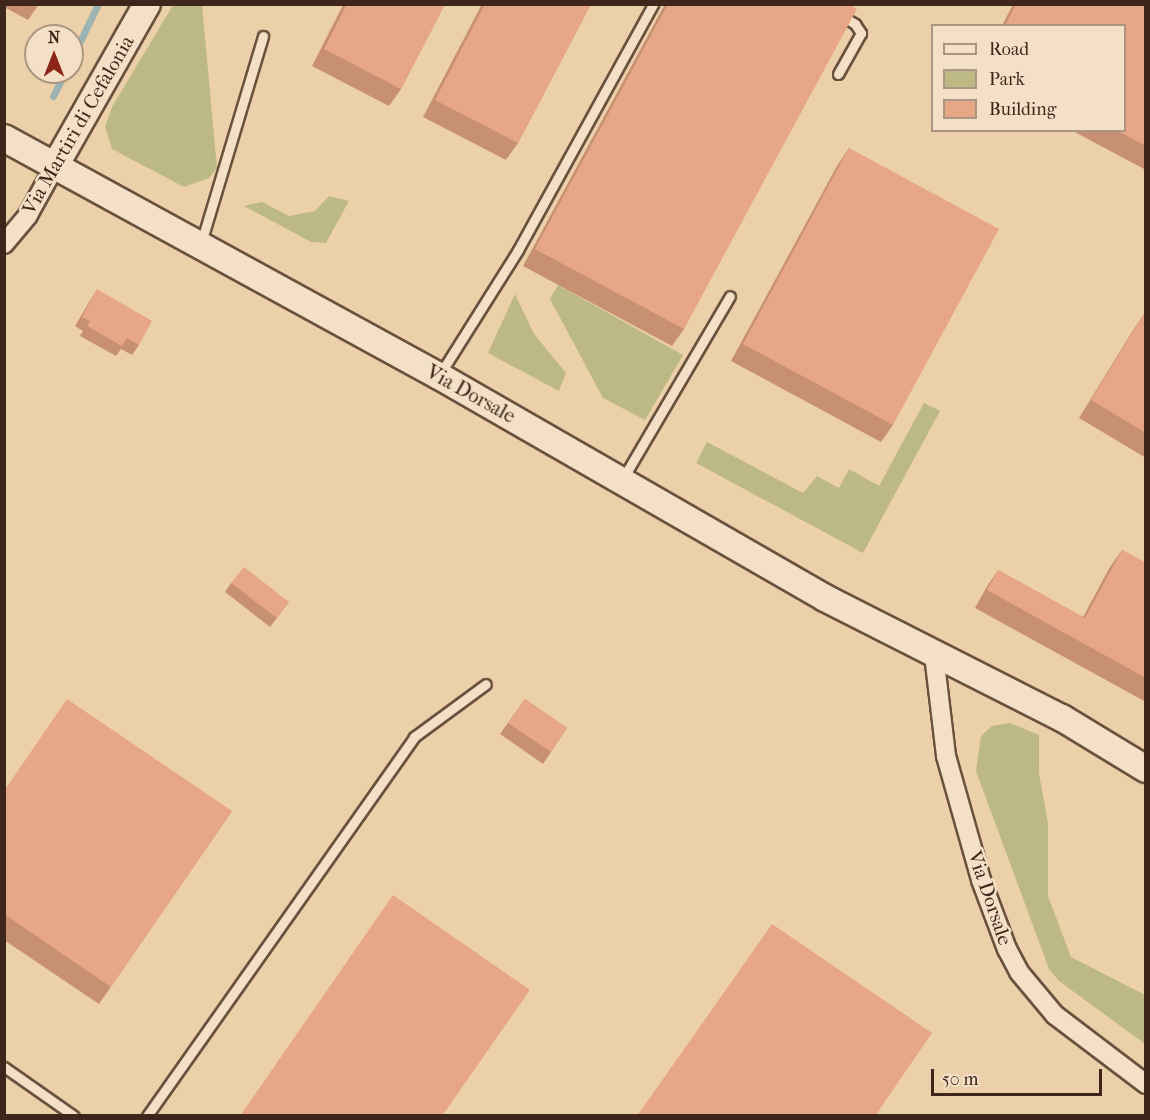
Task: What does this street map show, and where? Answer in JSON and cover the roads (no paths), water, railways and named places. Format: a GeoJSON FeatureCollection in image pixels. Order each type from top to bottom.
{"type":"FeatureCollection","features":[{"type":"Feature","properties":{"kind":"street","name":"Via Martiri di Cefalonia"},"geometry":{"type":"LineString","coordinates":[[4,244],[28,215],[147,4]]}},
{"type":"Feature","properties":{"kind":"street","name":"Via Dorsale"},"geometry":{"type":"LineString","coordinates":[[4,138],[439,376],[825,598],[1062,718],[1146,769]]}},
{"type":"Feature","properties":{"kind":"street","name":"Via Dorsale"},"geometry":{"type":"LineString","coordinates":[[934,654],[946,756],[981,880],[1007,949],[1019,972],[1055,1015],[1146,1084]]}},
{"type":"Feature","properties":{"kind":"lane"},"geometry":{"type":"LineString","coordinates":[[439,376],[518,250],[653,4]]}},
{"type":"Feature","properties":{"kind":"lane"},"geometry":{"type":"LineString","coordinates":[[822,4],[855,24],[861,33],[838,74]]}},
{"type":"Feature","properties":{"kind":"lane"},"geometry":{"type":"LineString","coordinates":[[200,245],[263,36]]}},
{"type":"Feature","properties":{"kind":"lane"},"geometry":{"type":"LineString","coordinates":[[622,480],[730,296]]}},
{"type":"Feature","properties":{"kind":"lane"},"geometry":{"type":"LineString","coordinates":[[147,1116],[414,737],[486,684]]}},
{"type":"Feature","properties":{"kind":"lane"},"geometry":{"type":"LineString","coordinates":[[4,1067],[74,1116]]}},
{"type":"Feature","properties":{"kind":"waterway"},"geometry":{"type":"LineString","coordinates":[[84,33],[98,4]]}},
{"type":"Feature","properties":{"kind":"waterway"},"geometry":{"type":"LineString","coordinates":[[53,96],[59,84]]}}]}
